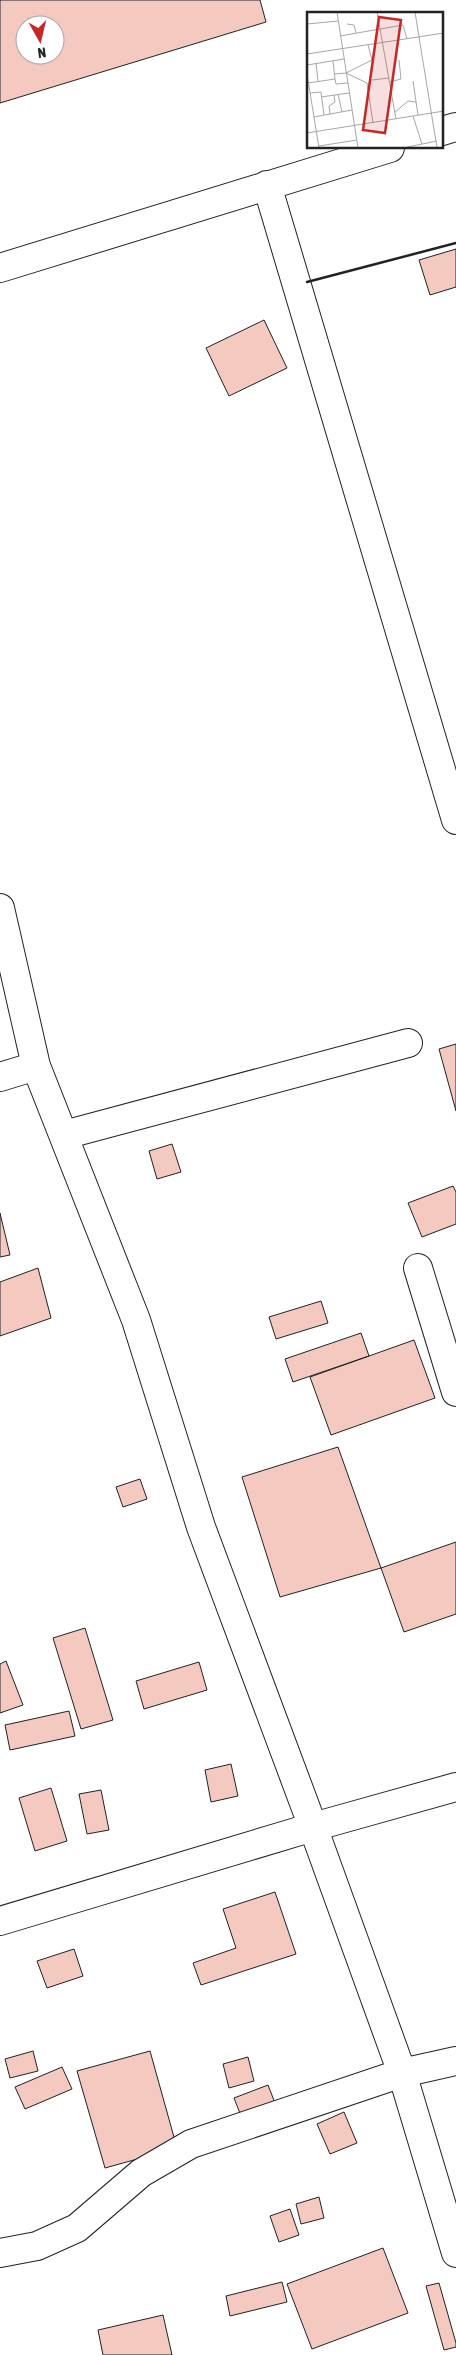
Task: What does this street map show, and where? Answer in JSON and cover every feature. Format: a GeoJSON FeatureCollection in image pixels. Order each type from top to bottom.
{"type":"FeatureCollection","features":[{"type":"Feature","properties":{"kind":"street"},"geometry":{"type":"LineString","coordinates":[[0,268],[387,149]]}},
{"type":"Feature","properties":{"kind":"street"},"geometry":{"type":"LineString","coordinates":[[267,185],[456,820]]}},
{"type":"Feature","properties":{"kind":"street"},"geometry":{"type":"LineString","coordinates":[[0,908],[36,1066],[136,1320],[201,1527],[402,2073],[456,2253]]}},
{"type":"Feature","properties":{"kind":"street"},"geometry":{"type":"LineString","coordinates":[[64,1134],[408,1043]]}},
{"type":"Feature","properties":{"kind":"street"},"geometry":{"type":"LineString","coordinates":[[0,1077],[36,1066]]}},
{"type":"Feature","properties":{"kind":"street"},"geometry":{"type":"LineString","coordinates":[[418,1268],[456,1392]]}},
{"type":"Feature","properties":{"kind":"street"},"geometry":{"type":"LineString","coordinates":[[0,1921],[313,1827],[456,1788]]}},
{"type":"Feature","properties":{"kind":"street"},"geometry":{"type":"LineString","coordinates":[[0,2253],[36,2246],[77,2228],[141,2173],[191,2144],[402,2073],[456,2060]]}},
{"type":"Feature","properties":{"kind":"building"},"geometry":{"type":"Polygon","coordinates":[[[0,0],[260,0],[266,22],[0,103],[0,0]]]}},
{"type":"Feature","properties":{"kind":"building"},"geometry":{"type":"Polygon","coordinates":[[[456,249],[456,287],[430,295],[419,260],[456,249]]]}},
{"type":"Feature","properties":{"kind":"building"},"geometry":{"type":"Polygon","coordinates":[[[264,320],[287,368],[229,396],[206,348],[264,320]]]}},
{"type":"Feature","properties":{"kind":"building"},"geometry":{"type":"Polygon","coordinates":[[[456,1044],[456,1111],[439,1049],[456,1044]]]}},
{"type":"Feature","properties":{"kind":"building"},"geometry":{"type":"Polygon","coordinates":[[[172,1144],[181,1172],[157,1179],[149,1151],[172,1144]]]}},
{"type":"Feature","properties":{"kind":"building"},"geometry":{"type":"Polygon","coordinates":[[[453,1186],[456,1192],[456,1224],[422,1237],[408,1203],[453,1186]]]}},
{"type":"Feature","properties":{"kind":"building"},"geometry":{"type":"Polygon","coordinates":[[[0,1213],[10,1255],[0,1257],[0,1213]]]}},
{"type":"Feature","properties":{"kind":"building"},"geometry":{"type":"Polygon","coordinates":[[[38,1268],[51,1318],[0,1336],[0,1282],[38,1268]]]}},
{"type":"Feature","properties":{"kind":"building"},"geometry":{"type":"Polygon","coordinates":[[[321,1301],[328,1323],[276,1339],[269,1317],[321,1301]]]}},
{"type":"Feature","properties":{"kind":"building"},"geometry":{"type":"Polygon","coordinates":[[[361,1333],[369,1356],[293,1382],[285,1359],[361,1333]]]}},
{"type":"Feature","properties":{"kind":"building"},"geometry":{"type":"Polygon","coordinates":[[[414,1340],[435,1398],[331,1435],[310,1377],[414,1340]]]}},
{"type":"Feature","properties":{"kind":"building"},"geometry":{"type":"Polygon","coordinates":[[[338,1447],[381,1568],[280,1597],[242,1477],[338,1447]]]}},
{"type":"Feature","properties":{"kind":"building"},"geometry":{"type":"Polygon","coordinates":[[[140,1479],[147,1499],[123,1507],[116,1487],[140,1479]]]}},
{"type":"Feature","properties":{"kind":"building"},"geometry":{"type":"Polygon","coordinates":[[[456,1542],[456,1614],[404,1632],[381,1568],[456,1542]]]}},
{"type":"Feature","properties":{"kind":"building"},"geometry":{"type":"Polygon","coordinates":[[[85,1628],[113,1720],[81,1729],[53,1638],[85,1628]]]}},
{"type":"Feature","properties":{"kind":"building"},"geometry":{"type":"Polygon","coordinates":[[[6,1661],[23,1705],[0,1713],[0,1664],[6,1661]]]}},
{"type":"Feature","properties":{"kind":"building"},"geometry":{"type":"Polygon","coordinates":[[[199,1662],[207,1690],[144,1709],[136,1681],[199,1662]]]}},
{"type":"Feature","properties":{"kind":"building"},"geometry":{"type":"Polygon","coordinates":[[[69,1711],[75,1736],[10,1750],[5,1725],[69,1711]]]}},
{"type":"Feature","properties":{"kind":"building"},"geometry":{"type":"Polygon","coordinates":[[[231,1764],[238,1796],[211,1802],[205,1770],[231,1764]]]}},
{"type":"Feature","properties":{"kind":"building"},"geometry":{"type":"Polygon","coordinates":[[[51,1788],[67,1841],[35,1851],[19,1798],[51,1788]]]}},
{"type":"Feature","properties":{"kind":"building"},"geometry":{"type":"Polygon","coordinates":[[[101,1790],[109,1830],[87,1834],[79,1794],[101,1790]]]}},
{"type":"Feature","properties":{"kind":"building"},"geometry":{"type":"Polygon","coordinates":[[[275,1892],[296,1954],[201,1985],[193,1963],[236,1948],[223,1909],[275,1892]]]}},
{"type":"Feature","properties":{"kind":"building"},"geometry":{"type":"Polygon","coordinates":[[[74,1949],[83,1976],[47,1988],[37,1961],[74,1949]]]}},
{"type":"Feature","properties":{"kind":"building"},"geometry":{"type":"Polygon","coordinates":[[[33,2051],[38,2071],[10,2078],[5,2059],[33,2051]]]}},
{"type":"Feature","properties":{"kind":"building"},"geometry":{"type":"Polygon","coordinates":[[[150,2051],[177,2148],[105,2168],[77,2071],[150,2051]]]}},
{"type":"Feature","properties":{"kind":"building"},"geometry":{"type":"Polygon","coordinates":[[[248,2057],[254,2081],[229,2088],[223,2064],[248,2057]]]}},
{"type":"Feature","properties":{"kind":"building"},"geometry":{"type":"Polygon","coordinates":[[[62,2067],[72,2089],[25,2109],[15,2087],[62,2067]]]}},
{"type":"Feature","properties":{"kind":"building"},"geometry":{"type":"Polygon","coordinates":[[[268,2085],[275,2103],[241,2116],[234,2098],[268,2085]]]}},
{"type":"Feature","properties":{"kind":"building"},"geometry":{"type":"Polygon","coordinates":[[[344,2112],[357,2143],[330,2154],[317,2124],[344,2112]]]}},
{"type":"Feature","properties":{"kind":"building"},"geometry":{"type":"Polygon","coordinates":[[[319,2197],[324,2218],[301,2224],[296,2204],[319,2197]]]}},
{"type":"Feature","properties":{"kind":"building"},"geometry":{"type":"Polygon","coordinates":[[[290,2209],[299,2235],[279,2242],[270,2216],[290,2209]]]}},
{"type":"Feature","properties":{"kind":"building"},"geometry":{"type":"Polygon","coordinates":[[[383,2248],[408,2313],[312,2349],[287,2284],[383,2248]]]}},
{"type":"Feature","properties":{"kind":"building"},"geometry":{"type":"Polygon","coordinates":[[[282,2282],[287,2302],[230,2316],[226,2296],[282,2282]]]}},
{"type":"Feature","properties":{"kind":"building"},"geometry":{"type":"Polygon","coordinates":[[[439,2283],[456,2343],[456,2347],[444,2350],[426,2286],[439,2283]]]}},
{"type":"Feature","properties":{"kind":"building"},"geometry":{"type":"Polygon","coordinates":[[[163,2315],[172,2355],[103,2355],[98,2330],[163,2315]]]}},
{"type":"Feature","properties":{"kind":"wall"},"geometry":{"type":"LineString","coordinates":[[307,282],[456,243]]}}]}
